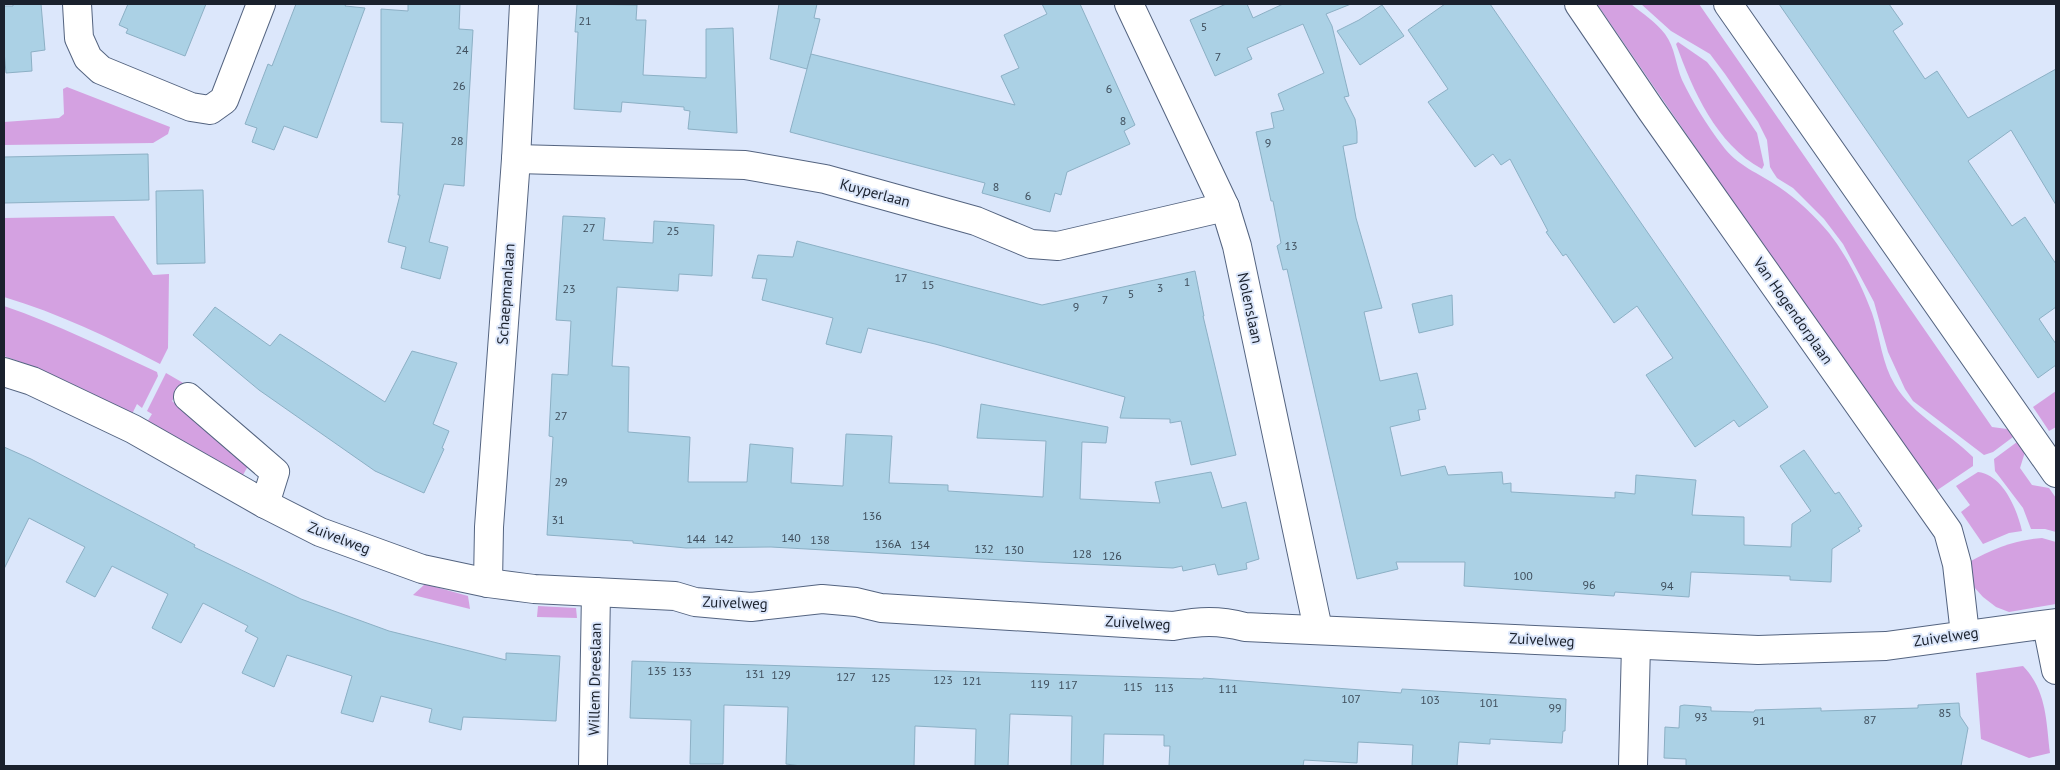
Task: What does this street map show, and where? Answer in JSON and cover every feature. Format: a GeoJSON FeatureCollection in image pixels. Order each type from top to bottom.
{"type":"FeatureCollection","features":[{"type":"Feature","properties":{"kind":"street"},"geometry":{"type":"LineString","coordinates":[[77,4],[79,38],[88,58],[101,70],[191,106],[210,110],[224,100],[261,4]]}},
{"type":"Feature","properties":{"kind":"street","name":"Schaepmanlaan"},"geometry":{"type":"LineString","coordinates":[[488,583],[489,527],[516,159],[524,4]]}},
{"type":"Feature","properties":{"kind":"street","name":"Nolenslaan"},"geometry":{"type":"LineString","coordinates":[[1129,4],[1225,207],[1237,246],[1318,629]]}},
{"type":"Feature","properties":{"kind":"street","name":"Van Hogendorplaan"},"geometry":{"type":"LineString","coordinates":[[1579,4],[1651,110],[1948,531],[1957,564],[1966,634]]}},
{"type":"Feature","properties":{"kind":"street"},"geometry":{"type":"LineString","coordinates":[[1728,4],[2056,474]]}},
{"type":"Feature","properties":{"kind":"street","name":"Kuyperlaan"},"geometry":{"type":"LineString","coordinates":[[516,159],[745,165],[825,179],[976,221],[1031,244],[1058,246],[1225,207]]}},
{"type":"Feature","properties":{"kind":"street","name":"Zuivelweg"},"geometry":{"type":"LineString","coordinates":[[4,372],[32,381],[133,428],[265,504],[320,532],[422,569],[488,583],[534,589],[675,596],[695,602],[751,606],[822,600],[856,602],[881,608],[1173,626],[1199,621],[1224,621],[1245,627],[1758,650],[1886,646],[2052,624]]}},
{"type":"Feature","properties":{"kind":"street"},"geometry":{"type":"LineString","coordinates":[[188,397],[275,472],[265,504]]}},
{"type":"Feature","properties":{"kind":"street","name":"Willem Dreeslaan"},"geometry":{"type":"LineString","coordinates":[[593,766],[596,592]]}},
{"type":"Feature","properties":{"kind":"street"},"geometry":{"type":"LineString","coordinates":[[2052,624],[2056,670]]}},
{"type":"Feature","properties":{"kind":"street"},"geometry":{"type":"LineString","coordinates":[[1633,766],[1636,645]]}},
{"type":"Feature","properties":{"kind":"shaded area"},"geometry":{"type":"Polygon","coordinates":[[[1597,4],[1631,4],[1658,26],[1671,45],[1682,80],[1700,114],[1722,145],[1741,164],[1793,197],[1829,233],[1848,261],[1864,292],[1872,313],[1887,368],[1895,385],[1921,415],[1973,457],[1973,466],[1933,493],[1597,4]]]}},
{"type":"Feature","properties":{"kind":"shaded area"},"geometry":{"type":"Polygon","coordinates":[[[1641,4],[1699,4],[1992,427],[2007,429],[2013,437],[1993,452],[1984,455],[1913,401],[1905,389],[1888,352],[1874,302],[1843,244],[1824,219],[1793,188],[1777,178],[1770,167],[1767,140],[1758,122],[1710,54],[1671,31],[1641,4]]]}},
{"type":"Feature","properties":{"kind":"shaded area"},"geometry":{"type":"Polygon","coordinates":[[[1678,42],[1707,62],[1757,133],[1764,165],[1762,169],[1732,146],[1708,115],[1690,80],[1676,44],[1678,42]]]}},
{"type":"Feature","properties":{"kind":"shaded area"},"geometry":{"type":"Polygon","coordinates":[[[67,87],[170,127],[168,134],[153,143],[4,145],[4,122],[59,118],[64,114],[63,89],[67,87]]]}},
{"type":"Feature","properties":{"kind":"shaded area"},"geometry":{"type":"Polygon","coordinates":[[[114,216],[153,275],[169,274],[168,348],[160,364],[84,327],[4,297],[4,218],[114,216]]]}},
{"type":"Feature","properties":{"kind":"shaded area"},"geometry":{"type":"Polygon","coordinates":[[[4,306],[63,329],[157,372],[158,376],[142,408],[137,404],[132,414],[53,375],[4,356],[4,306]]]}},
{"type":"Feature","properties":{"kind":"shaded area"},"geometry":{"type":"Polygon","coordinates":[[[166,373],[185,384],[172,401],[248,466],[243,475],[147,422],[152,414],[147,411],[166,373]]]}},
{"type":"Feature","properties":{"kind":"shaded area"},"geometry":{"type":"Polygon","coordinates":[[[2056,391],[2056,427],[2049,431],[2033,407],[2056,391]]]}},
{"type":"Feature","properties":{"kind":"shaded area"},"geometry":{"type":"Polygon","coordinates":[[[2017,442],[2025,452],[2020,468],[2032,485],[2049,488],[2056,498],[2056,532],[2045,529],[2031,529],[2023,508],[1995,471],[1994,459],[2017,442]]]}},
{"type":"Feature","properties":{"kind":"shaded area"},"geometry":{"type":"Polygon","coordinates":[[[1978,472],[1987,474],[1995,479],[2008,494],[2017,513],[2022,531],[2009,533],[1983,544],[1961,512],[1970,505],[1956,486],[1978,472]]]}},
{"type":"Feature","properties":{"kind":"shaded area"},"geometry":{"type":"Polygon","coordinates":[[[2042,538],[2056,542],[2056,604],[2009,612],[1996,607],[1974,587],[1969,562],[2004,546],[2042,538]]]}},
{"type":"Feature","properties":{"kind":"shaded area"},"geometry":{"type":"Polygon","coordinates":[[[425,584],[468,596],[470,609],[413,595],[425,584]]]}},
{"type":"Feature","properties":{"kind":"shaded area"},"geometry":{"type":"Polygon","coordinates":[[[538,606],[576,608],[577,618],[537,617],[538,606]]]}},
{"type":"Feature","properties":{"kind":"shaded area"},"geometry":{"type":"Polygon","coordinates":[[[2023,666],[2037,686],[2041,696],[2046,718],[2050,753],[2029,758],[1981,739],[1976,673],[2023,666]]]}},
{"type":"Feature","properties":{"kind":"building"},"geometry":{"type":"Polygon","coordinates":[[[13,4],[41,4],[45,50],[31,52],[32,71],[6,73],[4,6],[13,6],[13,4]]]}},
{"type":"Feature","properties":{"kind":"building"},"geometry":{"type":"Polygon","coordinates":[[[128,4],[206,4],[185,56],[126,33],[128,29],[119,25],[128,4]]]}},
{"type":"Feature","properties":{"kind":"building"},"geometry":{"type":"Polygon","coordinates":[[[296,4],[346,4],[345,6],[365,8],[317,138],[284,126],[274,150],[252,142],[257,128],[245,124],[268,64],[272,66],[296,4]]]}},
{"type":"Feature","properties":{"kind":"building"},"geometry":{"type":"Polygon","coordinates":[[[408,4],[460,4],[459,29],[473,30],[464,186],[444,184],[429,242],[448,247],[440,279],[401,268],[406,247],[388,242],[400,195],[398,195],[403,123],[381,122],[381,9],[408,11],[408,4]]]}},
{"type":"Feature","properties":{"kind":"building"},"geometry":{"type":"Polygon","coordinates":[[[577,4],[637,5],[636,20],[646,20],[643,75],[706,78],[706,29],[733,28],[737,133],[688,129],[690,111],[684,110],[684,107],[622,102],[621,112],[574,109],[578,32],[575,32],[577,4]]]}},
{"type":"Feature","properties":{"kind":"building"},"geometry":{"type":"Polygon","coordinates":[[[779,4],[817,4],[814,18],[820,19],[807,69],[770,59],[779,4]]]}},
{"type":"Feature","properties":{"kind":"building"},"geometry":{"type":"Polygon","coordinates":[[[1042,4],[1080,4],[1135,125],[1124,131],[1130,144],[1067,172],[1061,195],[1055,193],[1050,212],[982,193],[985,183],[790,132],[811,54],[1015,105],[1001,76],[1019,68],[1004,35],[1047,14],[1042,4]]]}},
{"type":"Feature","properties":{"kind":"building"},"geometry":{"type":"Polygon","coordinates":[[[1226,4],[1247,4],[1253,18],[1283,4],[1351,4],[1326,14],[1332,26],[1349,96],[1344,97],[1355,119],[1357,143],[1343,146],[1356,218],[1382,308],[1364,312],[1380,381],[1417,373],[1426,409],[1418,410],[1420,420],[1390,427],[1401,476],[1445,466],[1448,475],[1502,472],[1503,484],[1511,483],[1511,492],[1615,498],[1615,492],[1635,494],[1636,475],[1696,480],[1692,515],[1744,517],[1744,545],[1791,547],[1792,524],[1811,511],[1780,466],[1804,450],[1835,494],[1839,492],[1862,526],[1858,528],[1860,531],[1832,549],[1831,582],[1790,580],[1790,576],[1691,572],[1689,597],[1615,592],[1614,596],[1464,586],[1465,562],[1396,562],[1398,569],[1357,579],[1287,269],[1283,270],[1277,246],[1281,243],[1256,132],[1274,128],[1271,113],[1284,110],[1278,94],[1324,73],[1303,24],[1247,48],[1252,59],[1215,76],[1190,20],[1226,4]]]}},
{"type":"Feature","properties":{"kind":"building"},"geometry":{"type":"Polygon","coordinates":[[[1445,4],[1490,4],[1768,407],[1739,427],[1734,420],[1695,447],[1646,375],[1673,358],[1637,306],[1614,323],[1566,254],[1563,256],[1546,232],[1548,231],[1510,159],[1501,165],[1493,154],[1475,167],[1428,102],[1448,89],[1408,30],[1445,4]]]}},
{"type":"Feature","properties":{"kind":"building"},"geometry":{"type":"Polygon","coordinates":[[[1779,4],[1889,4],[1903,24],[1893,31],[1925,79],[1937,71],[1968,118],[2056,69],[2056,205],[2011,130],[1968,161],[2012,226],[2025,217],[2056,264],[2056,307],[2039,319],[2056,344],[2056,365],[2038,378],[1779,4]]]}},
{"type":"Feature","properties":{"kind":"building"},"geometry":{"type":"Polygon","coordinates":[[[1382,5],[1404,36],[1360,65],[1337,31],[1382,5]]]}},
{"type":"Feature","properties":{"kind":"building"},"geometry":{"type":"Polygon","coordinates":[[[148,154],[149,200],[4,203],[4,157],[148,154]]]}},
{"type":"Feature","properties":{"kind":"building"},"geometry":{"type":"Polygon","coordinates":[[[203,190],[205,263],[157,264],[156,191],[203,190]]]}},
{"type":"Feature","properties":{"kind":"building"},"geometry":{"type":"Polygon","coordinates":[[[563,216],[605,218],[603,240],[653,243],[654,221],[714,225],[712,276],[679,274],[678,291],[617,287],[612,366],[629,367],[628,432],[690,437],[688,482],[747,482],[750,444],[793,448],[791,483],[843,486],[846,434],[892,436],[889,483],[948,485],[948,491],[1043,497],[1046,441],[977,438],[981,404],[1108,427],[1106,443],[1082,442],[1080,499],[1160,503],[1155,482],[1211,472],[1222,508],[1246,502],[1259,559],[1246,563],[1247,569],[1218,575],[1215,564],[1183,571],[1182,566],[1173,568],[1038,562],[771,547],[686,548],[633,543],[633,541],[547,535],[553,437],[549,436],[552,374],[568,375],[571,321],[556,320],[563,216]]]}},
{"type":"Feature","properties":{"kind":"building"},"geometry":{"type":"Polygon","coordinates":[[[797,241],[1042,305],[1195,271],[1203,316],[1236,455],[1191,465],[1181,421],[1170,423],[1170,419],[1120,418],[1125,397],[935,344],[868,328],[861,353],[826,344],[833,318],[762,300],[767,279],[752,278],[758,255],[793,257],[797,241]]]}},
{"type":"Feature","properties":{"kind":"building"},"geometry":{"type":"Polygon","coordinates":[[[1452,295],[1453,325],[1419,333],[1412,304],[1452,295]]]}},
{"type":"Feature","properties":{"kind":"building"},"geometry":{"type":"Polygon","coordinates":[[[215,307],[270,346],[280,334],[385,402],[412,351],[457,363],[433,424],[449,431],[442,448],[444,449],[424,493],[375,471],[259,390],[193,335],[215,307]]]}},
{"type":"Feature","properties":{"kind":"building"},"geometry":{"type":"Polygon","coordinates":[[[4,447],[31,459],[167,530],[195,545],[194,547],[301,599],[389,631],[506,660],[506,653],[560,656],[556,721],[463,717],[461,730],[429,722],[432,709],[381,696],[373,722],[341,713],[352,676],[287,655],[274,687],[242,673],[258,638],[245,631],[248,626],[203,603],[181,643],[152,628],[168,594],[112,566],[95,597],[66,582],[85,547],[29,518],[4,569],[4,447]]]}},
{"type":"Feature","properties":{"kind":"building"},"geometry":{"type":"Polygon","coordinates":[[[632,661],[1203,678],[1401,693],[1402,689],[1566,699],[1565,731],[1563,731],[1562,743],[1490,739],[1490,744],[1459,742],[1457,766],[1412,766],[1413,745],[1358,742],[1357,763],[1304,760],[1303,766],[1169,766],[1170,746],[1164,746],[1164,735],[1104,734],[1103,766],[1071,766],[1072,716],[1010,714],[1008,766],[975,766],[976,729],[915,726],[914,766],[801,766],[786,764],[788,707],[724,705],[723,764],[690,764],[691,720],[630,718],[632,661]]]}},
{"type":"Feature","properties":{"kind":"building"},"geometry":{"type":"Polygon","coordinates":[[[1959,703],[1960,716],[1968,728],[1961,766],[1686,766],[1686,759],[1664,758],[1665,727],[1679,728],[1680,706],[1684,705],[1711,707],[1711,711],[1754,712],[1755,710],[1821,708],[1821,711],[1918,708],[1918,705],[1959,703]]]}}]}
